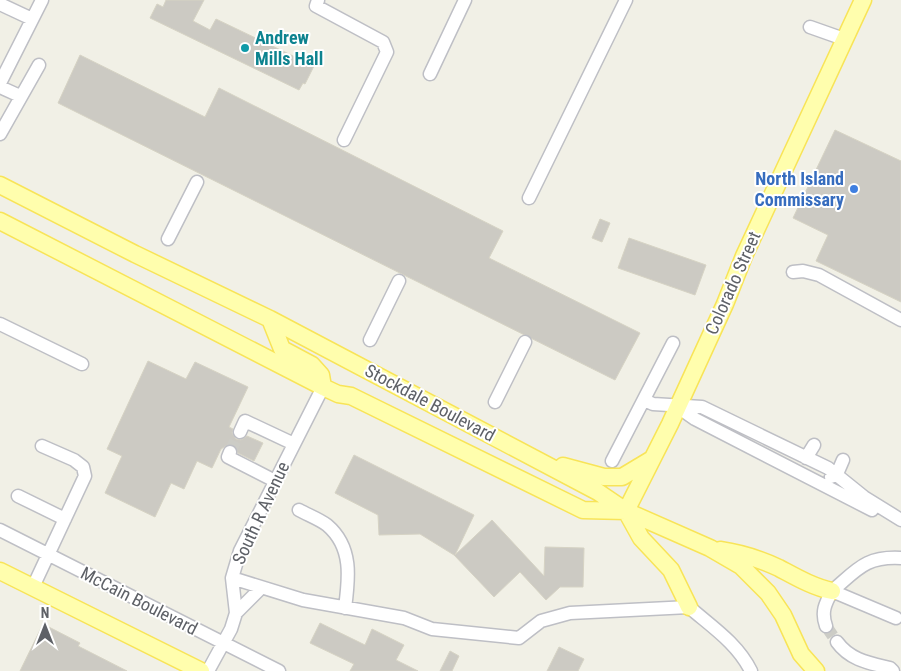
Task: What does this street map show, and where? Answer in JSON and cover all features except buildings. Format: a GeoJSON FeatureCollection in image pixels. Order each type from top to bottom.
{"type":"FeatureCollection","features":[{"type":"Feature","properties":{"kind":"main road","name":"Colorado Street"},"geometry":{"type":"LineString","coordinates":[[626,511],[678,407],[725,304],[744,256],[863,0]]}},
{"type":"Feature","properties":{"kind":"main road"},"geometry":{"type":"LineString","coordinates":[[852,24],[873,0]]}},
{"type":"Feature","properties":{"kind":"main road","name":"Stockdale Boulevard"},"geometry":{"type":"LineString","coordinates":[[0,185],[270,320],[537,459],[598,492],[626,511],[710,548],[741,566],[761,585],[783,615],[802,654],[816,671]]}},
{"type":"Feature","properties":{"kind":"main road"},"geometry":{"type":"LineString","coordinates":[[0,221],[323,387],[338,394],[350,396],[583,510],[626,511],[641,538],[671,570],[689,607]]}},
{"type":"Feature","properties":{"kind":"main road"},"geometry":{"type":"LineString","coordinates":[[270,320],[282,349],[312,365],[321,375],[323,387]]}},
{"type":"Feature","properties":{"kind":"main road"},"geometry":{"type":"LineString","coordinates":[[537,459],[604,476],[622,477],[632,473],[652,458]]}},
{"type":"Feature","properties":{"kind":"main road"},"geometry":{"type":"LineString","coordinates":[[710,548],[738,552],[776,567],[820,589],[832,592]]}},
{"type":"Feature","properties":{"kind":"main road","name":"McCain Boulevard"},"geometry":{"type":"LineString","coordinates":[[0,571],[201,671]]}},
{"type":"Feature","properties":{"kind":"street"},"geometry":{"type":"LineString","coordinates":[[20,96],[0,85],[42,0]]}},
{"type":"Feature","properties":{"kind":"street"},"geometry":{"type":"LineString","coordinates":[[318,0],[316,6],[383,42],[387,52],[344,140]]}},
{"type":"Feature","properties":{"kind":"street"},"geometry":{"type":"LineString","coordinates":[[430,74],[465,0]]}},
{"type":"Feature","properties":{"kind":"street"},"geometry":{"type":"LineString","coordinates":[[529,198],[626,0]]}},
{"type":"Feature","properties":{"kind":"street"},"geometry":{"type":"LineString","coordinates":[[0,4],[32,19]]}},
{"type":"Feature","properties":{"kind":"street"},"geometry":{"type":"LineString","coordinates":[[810,27],[844,40]]}},
{"type":"Feature","properties":{"kind":"street"},"geometry":{"type":"LineString","coordinates":[[0,134],[20,96],[40,65]]}},
{"type":"Feature","properties":{"kind":"street"},"geometry":{"type":"LineString","coordinates":[[168,239],[197,182]]}},
{"type":"Feature","properties":{"kind":"street"},"geometry":{"type":"LineString","coordinates":[[793,272],[803,270],[819,275],[901,320]]}},
{"type":"Feature","properties":{"kind":"street"},"geometry":{"type":"LineString","coordinates":[[370,340],[399,281]]}},
{"type":"Feature","properties":{"kind":"street"},"geometry":{"type":"LineString","coordinates":[[0,324],[82,364]]}},
{"type":"Feature","properties":{"kind":"street"},"geometry":{"type":"LineString","coordinates":[[494,402],[525,342]]}},
{"type":"Feature","properties":{"kind":"street"},"geometry":{"type":"LineString","coordinates":[[612,461],[673,343]]}},
{"type":"Feature","properties":{"kind":"street","name":"South R Avenue"},"geometry":{"type":"LineString","coordinates":[[208,671],[231,629],[236,613],[232,578],[240,550],[323,387]]}},
{"type":"Feature","properties":{"kind":"street"},"geometry":{"type":"LineString","coordinates":[[644,400],[653,404],[702,407],[837,474],[889,514],[901,520]]}},
{"type":"Feature","properties":{"kind":"street"},"geometry":{"type":"LineString","coordinates":[[678,407],[695,419],[819,482],[830,490],[879,513],[889,514]]}},
{"type":"Feature","properties":{"kind":"street"},"geometry":{"type":"LineString","coordinates":[[240,432],[245,421],[294,444]]}},
{"type":"Feature","properties":{"kind":"street"},"geometry":{"type":"LineString","coordinates":[[806,458],[814,445]]}},
{"type":"Feature","properties":{"kind":"street"},"geometry":{"type":"LineString","coordinates":[[33,587],[85,476],[83,467],[74,460],[42,446]]}},
{"type":"Feature","properties":{"kind":"street"},"geometry":{"type":"LineString","coordinates":[[230,452],[228,457],[275,481]]}},
{"type":"Feature","properties":{"kind":"street"},"geometry":{"type":"LineString","coordinates":[[819,482],[837,474],[843,460]]}},
{"type":"Feature","properties":{"kind":"street"},"geometry":{"type":"LineString","coordinates":[[18,496],[65,519]]}},
{"type":"Feature","properties":{"kind":"street"},"geometry":{"type":"LineString","coordinates":[[299,510],[326,525],[343,545],[349,571],[345,608]]}},
{"type":"Feature","properties":{"kind":"street","name":"McCain Boulevard"},"geometry":{"type":"LineString","coordinates":[[0,530],[222,644],[279,671]]}},
{"type":"Feature","properties":{"kind":"street"},"geometry":{"type":"LineString","coordinates":[[826,626],[823,617],[824,606],[832,592],[866,562],[885,557],[901,558]]}},
{"type":"Feature","properties":{"kind":"street"},"geometry":{"type":"LineString","coordinates":[[232,578],[302,600],[404,618],[432,629],[519,638],[541,621],[570,613],[689,607],[736,646],[750,668]]}},
{"type":"Feature","properties":{"kind":"street"},"geometry":{"type":"LineString","coordinates":[[236,613],[261,588]]}},
{"type":"Feature","properties":{"kind":"street"},"geometry":{"type":"LineString","coordinates":[[832,592],[896,618]]}},
{"type":"Feature","properties":{"kind":"street"},"geometry":{"type":"LineString","coordinates":[[837,642],[842,650],[862,662],[890,668],[893,671]]}},
{"type":"Feature","properties":{"kind":"tunnel"},"geometry":{"type":"LineString","coordinates":[[230,452],[240,432]]}},
{"type":"Feature","properties":{"kind":"tunnel"},"geometry":{"type":"LineString","coordinates":[[826,626],[837,642]]}},
{"type":"Feature","properties":{"kind":"place","name":"Andrew Mills Hall"},"geometry":{"type":"Point","coordinates":[245,48]}},
{"type":"Feature","properties":{"kind":"place","name":"North Island Commissary"},"geometry":{"type":"Point","coordinates":[854,189]}}]}
